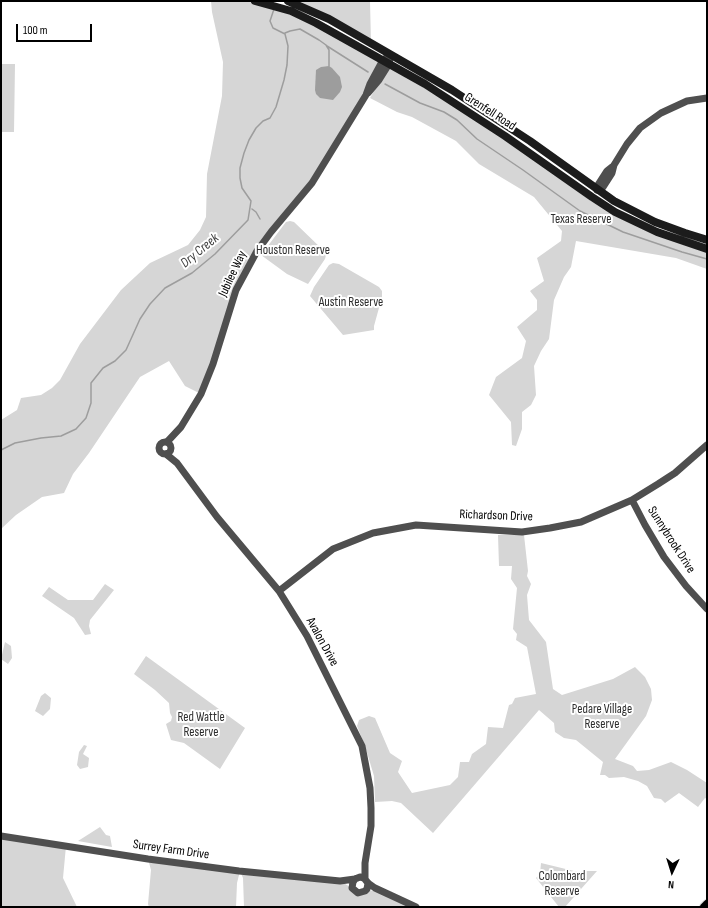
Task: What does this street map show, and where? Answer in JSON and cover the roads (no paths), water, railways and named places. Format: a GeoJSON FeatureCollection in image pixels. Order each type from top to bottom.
{"type":"FeatureCollection","features":[{"type":"Feature","properties":{"kind":"main road","name":"Grenfell Road"},"geometry":{"type":"LineString","coordinates":[[255,1],[280,8],[316,23],[386,62],[482,120],[593,198],[642,226],[671,238],[707,249]]}},
{"type":"Feature","properties":{"kind":"main road","name":"Grenfell Road"},"geometry":{"type":"LineString","coordinates":[[288,1],[330,19],[485,110],[614,201],[645,217],[707,240]]}},
{"type":"Feature","properties":{"kind":"main road"},"geometry":{"type":"LineString","coordinates":[[593,198],[598,190]]}},
{"type":"Feature","properties":{"kind":"main road"},"geometry":{"type":"LineString","coordinates":[[704,907],[707,904]]}},
{"type":"Feature","properties":{"kind":"street","name":"Jubilee Way"},"geometry":{"type":"LineString","coordinates":[[169,448],[174,436],[201,394],[210,375],[236,290],[256,251],[312,183],[366,95],[375,86],[391,54]]}},
{"type":"Feature","properties":{"kind":"street"},"geometry":{"type":"LineString","coordinates":[[598,190],[603,187],[627,144],[640,128],[661,113],[687,101],[707,98]]}},
{"type":"Feature","properties":{"kind":"street","name":"Richardson Drive"},"geometry":{"type":"LineString","coordinates":[[279,591],[333,549],[374,533],[416,525],[522,532],[581,522],[632,500],[675,473],[707,445]]}},
{"type":"Feature","properties":{"kind":"street","name":"Avalon Drive"},"geometry":{"type":"LineString","coordinates":[[169,448],[177,463],[217,517],[279,591],[307,636],[362,746],[370,788],[371,826],[362,882],[352,882],[352,888]]}},
{"type":"Feature","properties":{"kind":"street","name":"Sunnybrook Drive"},"geometry":{"type":"LineString","coordinates":[[632,500],[664,556],[686,586],[707,610]]}},
{"type":"Feature","properties":{"kind":"street","name":"Surrey Farm Drive"},"geometry":{"type":"LineString","coordinates":[[1,836],[194,866],[362,882],[416,907]]}},
{"type":"Feature","properties":{"kind":"street","name":"Surrey Farm Drive"},"geometry":{"type":"LineString","coordinates":[[340,880],[352,888]]}},
{"type":"Feature","properties":{"kind":"street"},"geometry":{"type":"LineString","coordinates":[[352,888],[358,893],[363,893],[362,882]]}},
{"type":"Feature","properties":{"kind":"waterway","name":"Dry Creek"},"geometry":{"type":"LineString","coordinates":[[1,450],[15,443],[61,436],[76,429],[86,418],[91,403],[91,383],[103,368],[115,361],[126,350],[140,319],[150,304],[165,288],[192,273],[215,254],[248,220],[251,201],[242,188],[240,168],[249,140],[256,128],[263,121],[270,118],[276,107],[287,65],[288,46],[285,34],[273,28],[270,21],[274,9]]}},
{"type":"Feature","properties":{"kind":"waterway"},"geometry":{"type":"LineString","coordinates":[[285,33],[300,29],[326,45],[329,50],[329,66]]}},
{"type":"Feature","properties":{"kind":"waterway"},"geometry":{"type":"LineString","coordinates":[[327,46],[368,72]]}},
{"type":"Feature","properties":{"kind":"waterway"},"geometry":{"type":"LineString","coordinates":[[385,84],[420,103],[444,112],[457,120],[477,139],[580,211],[623,232],[707,259]]}},
{"type":"Feature","properties":{"kind":"waterway"},"geometry":{"type":"LineString","coordinates":[[252,209],[256,212],[260,219]]}},
{"type":"Feature","properties":{"kind":"park label","name":"Texas Reserve"},"geometry":{"type":"Point","coordinates":[581,220]}},
{"type":"Feature","properties":{"kind":"park label","name":"Houston Reserve"},"geometry":{"type":"Point","coordinates":[293,251]}},
{"type":"Feature","properties":{"kind":"park label","name":"Austin Reserve"},"geometry":{"type":"Point","coordinates":[351,303]}},
{"type":"Feature","properties":{"kind":"park label","name":"Pedare Village Reserve"},"geometry":{"type":"Point","coordinates":[602,718]}},
{"type":"Feature","properties":{"kind":"park label","name":"Red Wattle Reserve"},"geometry":{"type":"Point","coordinates":[201,726]}},
{"type":"Feature","properties":{"kind":"park label","name":"Colombard Reserve"},"geometry":{"type":"Point","coordinates":[562,884]}}]}
